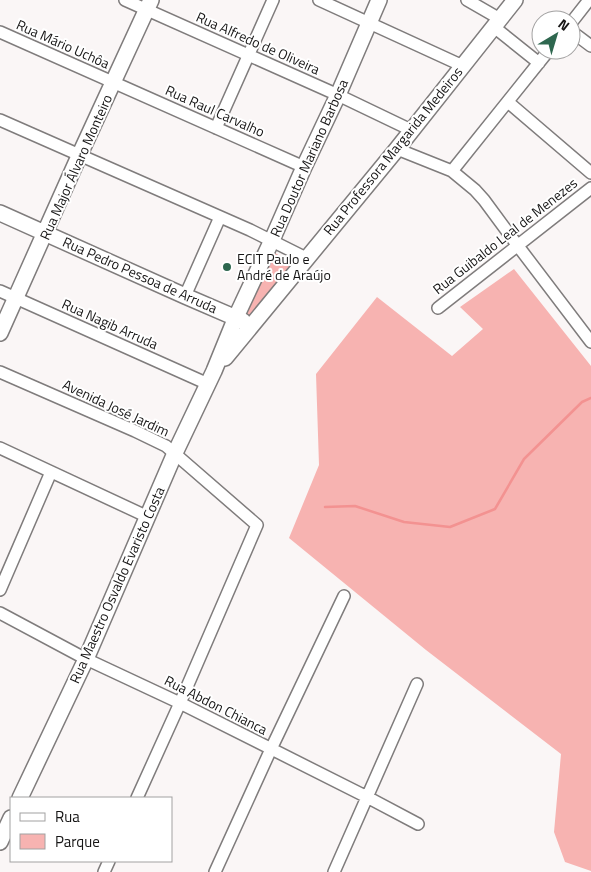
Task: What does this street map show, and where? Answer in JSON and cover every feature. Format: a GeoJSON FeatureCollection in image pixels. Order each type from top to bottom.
{"type":"FeatureCollection","features":[{"type":"Feature","properties":{"kind":"main road","name":"Rua Doutor Mariano Barbosa"},"geometry":{"type":"LineString","coordinates":[[211,378],[236,317],[338,95],[379,0]]}},
{"type":"Feature","properties":{"kind":"main road","name":"Rua Professora Margarida Medeiros"},"geometry":{"type":"LineString","coordinates":[[211,378],[251,325],[397,149],[515,0]]}},
{"type":"Feature","properties":{"kind":"main road","name":"Rua Major Álvaro Monteiro"},"geometry":{"type":"LineString","coordinates":[[0,333],[149,5]]}},
{"type":"Feature","properties":{"kind":"main road","name":"Rua Pedro Pessoa de Arruda"},"geometry":{"type":"LineString","coordinates":[[0,213],[251,325]]}},
{"type":"Feature","properties":{"kind":"main road","name":"Rua Maestro Osvaldo Evaristo Costa"},"geometry":{"type":"LineString","coordinates":[[20,797],[86,658],[175,453],[211,378]]}},
{"type":"Feature","properties":{"kind":"main road"},"geometry":{"type":"LineString","coordinates":[[0,842],[10,820]]}},
{"type":"Feature","properties":{"kind":"street","name":"Rua Alfredo de Oliveira"},"geometry":{"type":"LineString","coordinates":[[125,0],[149,5],[247,55],[411,130]]}},
{"type":"Feature","properties":{"kind":"street"},"geometry":{"type":"LineString","coordinates":[[216,128],[273,0]]}},
{"type":"Feature","properties":{"kind":"street"},"geometry":{"type":"LineString","coordinates":[[319,0],[463,66]]}},
{"type":"Feature","properties":{"kind":"street"},"geometry":{"type":"LineString","coordinates":[[467,0],[497,23],[539,63]]}},
{"type":"Feature","properties":{"kind":"street"},"geometry":{"type":"LineString","coordinates":[[581,10],[589,0]]}},
{"type":"Feature","properties":{"kind":"street","name":"Rua Mário Uchôa"},"geometry":{"type":"LineString","coordinates":[[0,32],[114,83]]}},
{"type":"Feature","properties":{"kind":"street"},"geometry":{"type":"LineString","coordinates":[[452,171],[541,60]]}},
{"type":"Feature","properties":{"kind":"street","name":"Rua Raul Carvalho"},"geometry":{"type":"LineString","coordinates":[[114,83],[304,167]]}},
{"type":"Feature","properties":{"kind":"street"},"geometry":{"type":"LineString","coordinates":[[508,102],[591,173]]}},
{"type":"Feature","properties":{"kind":"street"},"geometry":{"type":"LineString","coordinates":[[0,120],[272,240],[306,258]]}},
{"type":"Feature","properties":{"kind":"street"},"geometry":{"type":"LineString","coordinates":[[397,149],[452,171],[468,184],[484,200],[591,342]]}},
{"type":"Feature","properties":{"kind":"street","name":"Rua Guibaldo Leal de Menezes"},"geometry":{"type":"LineString","coordinates":[[438,308],[591,188]]}},
{"type":"Feature","properties":{"kind":"street"},"geometry":{"type":"LineString","coordinates":[[185,296],[220,217]]}},
{"type":"Feature","properties":{"kind":"street","name":"Rua Nagib Arruda"},"geometry":{"type":"LineString","coordinates":[[0,292],[211,378]]}},
{"type":"Feature","properties":{"kind":"street","name":"Avenida José Jardim"},"geometry":{"type":"LineString","coordinates":[[0,372],[166,446],[257,524],[180,703]]}},
{"type":"Feature","properties":{"kind":"street"},"geometry":{"type":"LineString","coordinates":[[0,448],[148,517]]}},
{"type":"Feature","properties":{"kind":"street"},"geometry":{"type":"LineString","coordinates":[[0,590],[51,472]]}},
{"type":"Feature","properties":{"kind":"street"},"geometry":{"type":"LineString","coordinates":[[215,872],[344,596]]}},
{"type":"Feature","properties":{"kind":"street","name":"Rua Abdon Chianca"},"geometry":{"type":"LineString","coordinates":[[0,612],[86,658],[180,703],[418,824]]}},
{"type":"Feature","properties":{"kind":"street"},"geometry":{"type":"LineString","coordinates":[[334,872],[417,684]]}},
{"type":"Feature","properties":{"kind":"street"},"geometry":{"type":"LineString","coordinates":[[137,797],[180,703]]}},
{"type":"Feature","properties":{"kind":"green space"},"geometry":{"type":"Polygon","coordinates":[[[272,251],[296,266],[248,321],[245,313],[272,251]]]}},
{"type":"Feature","properties":{"kind":"green space"},"geometry":{"type":"Polygon","coordinates":[[[514,269],[591,366],[591,871],[565,862],[554,832],[561,754],[426,650],[289,538],[319,465],[316,374],[377,297],[452,356],[483,329],[460,307],[514,269]]]}},
{"type":"Feature","properties":{"kind":"waterway"},"geometry":{"type":"LineString","coordinates":[[325,507],[355,506],[404,522],[450,527],[495,509],[524,459],[582,402],[591,398]]}},
{"type":"Feature","properties":{"kind":"place","name":"ECIT Paulo e André de Araújo"},"geometry":{"type":"Point","coordinates":[227,267]}}]}
